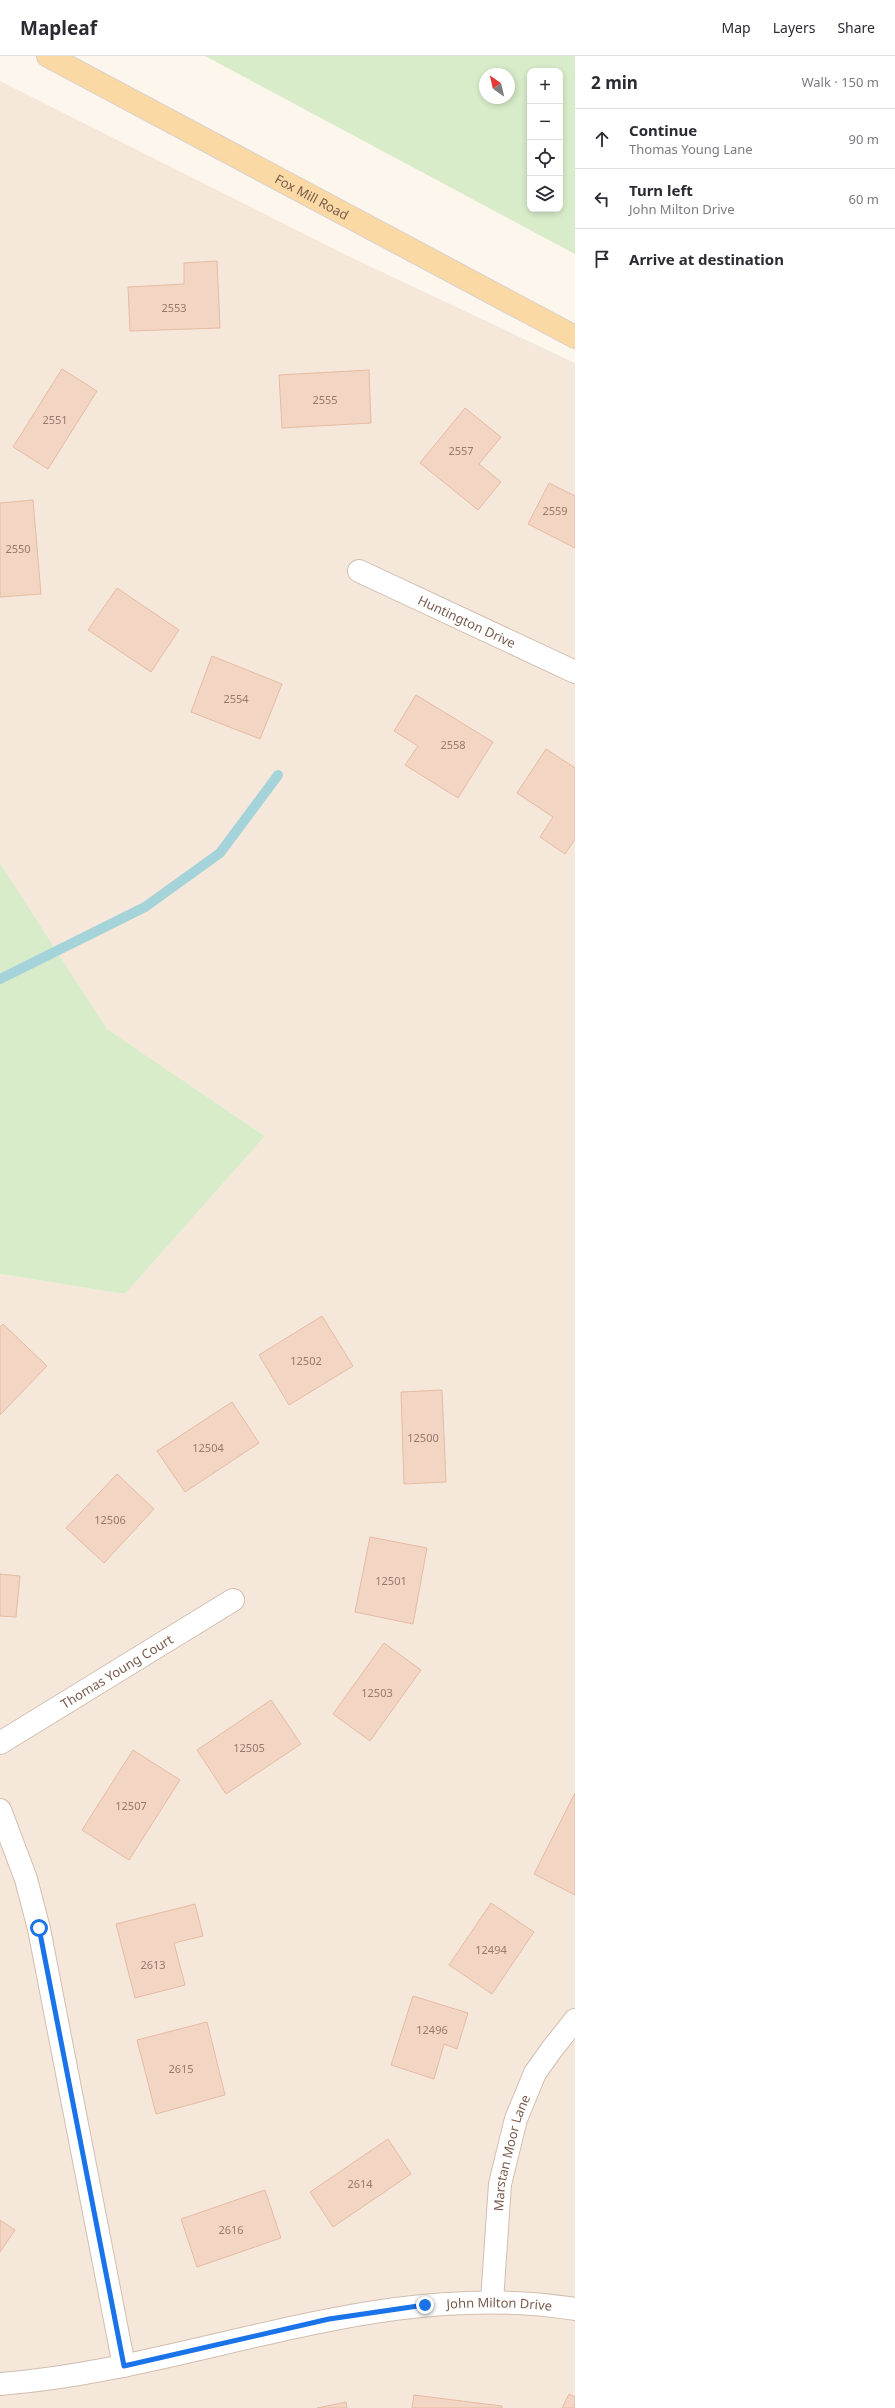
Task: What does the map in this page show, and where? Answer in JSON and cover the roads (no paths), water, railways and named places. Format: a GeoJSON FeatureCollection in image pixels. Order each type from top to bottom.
{"type":"FeatureCollection","features":[{"type":"Feature","properties":{"kind":"main road","name":"Fox Mill Road"},"geometry":{"type":"LineString","coordinates":[[48,56],[575,337]]}},
{"type":"Feature","properties":{"kind":"street","name":"Huntington Drive"},"geometry":{"type":"LineString","coordinates":[[359,571],[575,672]]}},
{"type":"Feature","properties":{"kind":"street","name":"Thomas Young Court"},"geometry":{"type":"LineString","coordinates":[[0,1743],[233,1600]]}},
{"type":"Feature","properties":{"kind":"street"},"geometry":{"type":"LineString","coordinates":[[0,1810],[26,1879],[39,1928],[124,2366]]}},
{"type":"Feature","properties":{"kind":"street","name":"Marstan Moor Lane"},"geometry":{"type":"LineString","coordinates":[[492,2302],[500,2184],[516,2119],[536,2074],[552,2049],[575,2020]]}},
{"type":"Feature","properties":{"kind":"street","name":"John Milton Drive"},"geometry":{"type":"LineString","coordinates":[[0,2384],[124,2366],[329,2319],[425,2305],[492,2302],[575,2309]]}},
{"type":"Feature","properties":{"kind":"waterway"},"geometry":{"type":"LineString","coordinates":[[0,979],[145,907],[220,853],[278,775]]}}]}
